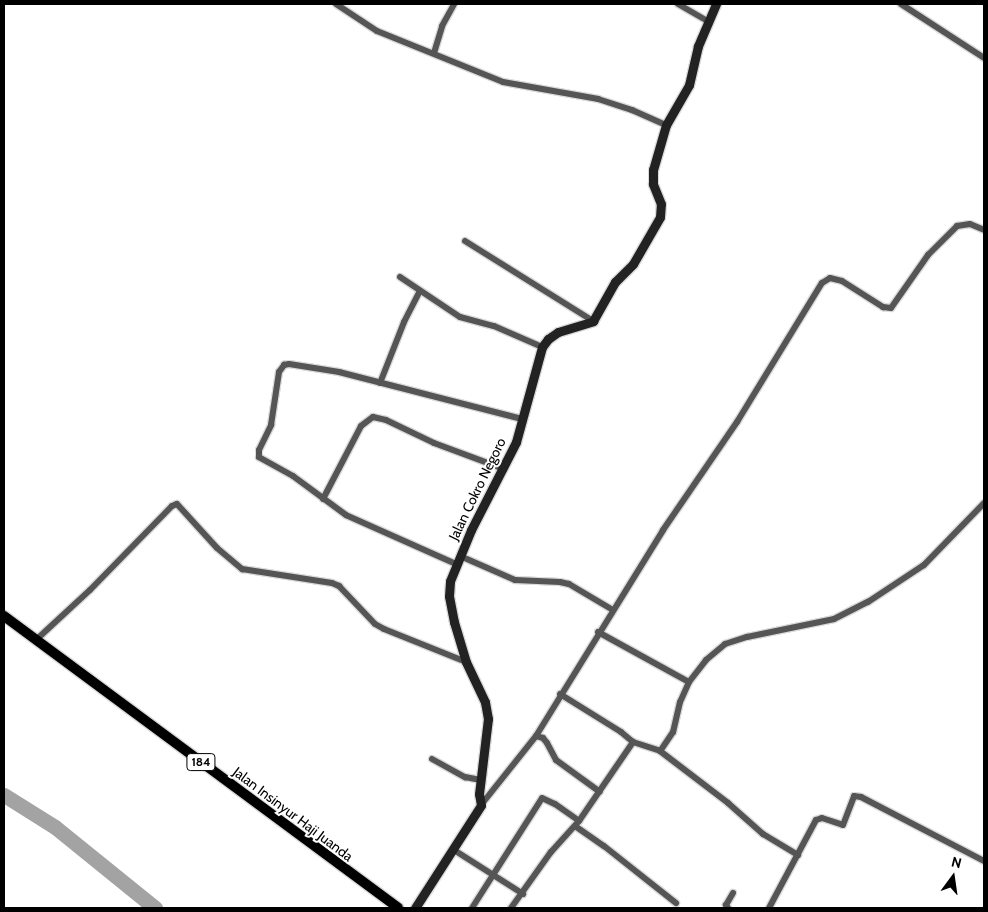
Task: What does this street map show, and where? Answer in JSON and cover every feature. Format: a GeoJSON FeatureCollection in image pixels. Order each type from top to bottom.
{"type":"FeatureCollection","features":[{"type":"Feature","properties":{"kind":"main road","name":"Jalan Insinyur Haji Juanda"},"geometry":{"type":"LineString","coordinates":[[4,616],[398,908]]}},
{"type":"Feature","properties":{"kind":"street"},"geometry":{"type":"LineString","coordinates":[[336,4],[377,31],[503,82],[598,99],[632,110],[666,125]]}},
{"type":"Feature","properties":{"kind":"street"},"geometry":{"type":"LineString","coordinates":[[434,53],[442,26],[454,4]]}},
{"type":"Feature","properties":{"kind":"street"},"geometry":{"type":"LineString","coordinates":[[678,4],[708,22]]}},
{"type":"Feature","properties":{"kind":"street"},"geometry":{"type":"LineString","coordinates":[[400,277],[460,317],[494,326],[542,347],[548,339],[558,332],[593,321],[615,282],[633,264],[660,217],[661,204],[652,178],[666,125],[689,85],[698,46],[716,4]]}},
{"type":"Feature","properties":{"kind":"street"},"geometry":{"type":"LineString","coordinates":[[901,4],[984,58]]}},
{"type":"Feature","properties":{"kind":"street"},"geometry":{"type":"LineString","coordinates":[[415,908],[454,850],[481,805],[536,736],[598,632],[737,422],[822,283],[830,278],[842,281],[883,307],[891,308],[928,255],[957,226],[970,224],[984,230]]}},
{"type":"Feature","properties":{"kind":"street"},"geometry":{"type":"LineString","coordinates":[[466,241],[593,321]]}},
{"type":"Feature","properties":{"kind":"street"},"geometry":{"type":"LineString","coordinates":[[380,383],[404,322],[420,291]]}},
{"type":"Feature","properties":{"kind":"street","name":"Jalan Cokro Negoro"},"geometry":{"type":"LineString","coordinates":[[481,805],[479,794],[488,719],[485,702],[466,662],[454,622],[449,596],[450,581],[458,560],[516,442],[542,347]]}},
{"type":"Feature","properties":{"kind":"street"},"geometry":{"type":"LineString","coordinates":[[522,419],[339,372],[293,364],[284,365],[279,372],[272,425],[259,450],[259,455],[346,515],[458,560],[515,580],[568,584],[613,610]]}},
{"type":"Feature","properties":{"kind":"street"},"geometry":{"type":"LineString","coordinates":[[323,498],[361,426],[373,417],[386,420],[434,443],[504,469]]}},
{"type":"Feature","properties":{"kind":"street"},"geometry":{"type":"LineString","coordinates":[[660,751],[673,732],[678,707],[689,682],[706,660],[725,644],[747,637],[834,619],[868,602],[924,565],[984,503]]}},
{"type":"Feature","properties":{"kind":"street"},"geometry":{"type":"LineString","coordinates":[[37,639],[90,590],[172,506],[177,504],[217,548],[242,569],[332,583],[342,590],[375,624],[466,662]]}},
{"type":"Feature","properties":{"kind":"street"},"geometry":{"type":"LineString","coordinates":[[598,632],[689,682]]}},
{"type":"Feature","properties":{"kind":"street"},"geometry":{"type":"LineString","coordinates":[[560,694],[621,732],[633,742],[660,751],[723,799],[763,834],[798,855]]}},
{"type":"Feature","properties":{"kind":"street"},"geometry":{"type":"LineString","coordinates":[[536,736],[543,738],[556,760],[600,792]]}},
{"type":"Feature","properties":{"kind":"street"},"geometry":{"type":"LineString","coordinates":[[511,908],[523,894],[551,852],[577,824],[633,742]]}},
{"type":"Feature","properties":{"kind":"street"},"geometry":{"type":"LineString","coordinates":[[432,759],[465,777],[481,780]]}},
{"type":"Feature","properties":{"kind":"street"},"geometry":{"type":"LineString","coordinates":[[769,908],[816,820],[822,818],[843,825],[853,799],[858,796],[984,861]]}},
{"type":"Feature","properties":{"kind":"street"},"geometry":{"type":"LineString","coordinates":[[472,908],[542,798],[555,804],[577,824],[676,903]]}},
{"type":"Feature","properties":{"kind":"street"},"geometry":{"type":"LineString","coordinates":[[454,850],[523,894]]}},
{"type":"Feature","properties":{"kind":"street"},"geometry":{"type":"LineString","coordinates":[[728,908],[726,905],[733,893]]}},
{"type":"Feature","properties":{"kind":"waterway"},"geometry":{"type":"LineString","coordinates":[[4,795],[55,827],[155,908]]}}]}
